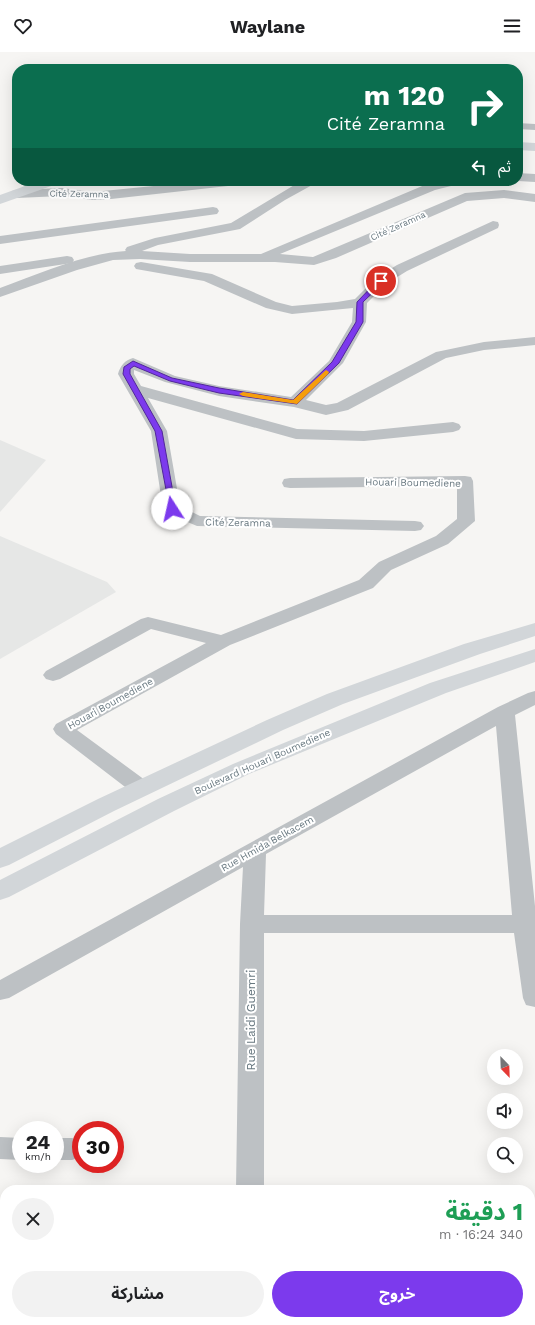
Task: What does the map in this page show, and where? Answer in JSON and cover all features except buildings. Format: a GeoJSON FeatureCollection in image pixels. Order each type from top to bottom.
{"type":"FeatureCollection","features":[{"type":"Feature","properties":{"kind":"main road"},"geometry":{"type":"LineString","coordinates":[[523,146],[535,147]]}},
{"type":"Feature","properties":{"kind":"main road"},"geometry":{"type":"LineString","coordinates":[[5,197],[37,186]]}},
{"type":"Feature","properties":{"kind":"main road"},"geometry":{"type":"LineString","coordinates":[[0,859],[141,788],[275,725],[335,699],[472,649],[535,629]]}},
{"type":"Feature","properties":{"kind":"main road","name":"Boulevard Houari Boumediene"},"geometry":{"type":"LineString","coordinates":[[0,891],[166,805],[241,769],[438,688],[535,655]]}},
{"type":"Feature","properties":{"kind":"street"},"geometry":{"type":"LineString","coordinates":[[523,127],[535,128]]}},
{"type":"Feature","properties":{"kind":"street"},"geometry":{"type":"LineString","coordinates":[[523,177],[535,178]]}},
{"type":"Feature","properties":{"kind":"street","name":"Cité Zeramna"},"geometry":{"type":"LineString","coordinates":[[5,197],[62,192],[93,196],[111,195],[192,186]]}},
{"type":"Feature","properties":{"kind":"street"},"geometry":{"type":"LineString","coordinates":[[113,256],[155,242],[235,226],[301,186]]}},
{"type":"Feature","properties":{"kind":"street","name":"Cité Zeramna"},"geometry":{"type":"LineString","coordinates":[[261,258],[435,186]]}},
{"type":"Feature","properties":{"kind":"street","name":"Cité Zeramna"},"geometry":{"type":"LineString","coordinates":[[0,270],[63,261],[140,254],[190,258],[261,258],[314,261],[331,256],[465,197],[504,194],[535,198]]}},
{"type":"Feature","properties":{"kind":"street"},"geometry":{"type":"LineString","coordinates":[[0,240],[213,211]]}},
{"type":"Feature","properties":{"kind":"street"},"geometry":{"type":"LineString","coordinates":[[295,402],[335,363],[359,322],[360,302],[381,281],[402,268],[493,225]]}},
{"type":"Feature","properties":{"kind":"street","name":"Cité Zeramna"},"geometry":{"type":"LineString","coordinates":[[0,294],[72,267],[113,256]]}},
{"type":"Feature","properties":{"kind":"street","name":"Cité Zeramna"},"geometry":{"type":"LineString","coordinates":[[89,262],[136,265],[207,277],[271,306],[292,310],[360,302]]}},
{"type":"Feature","properties":{"kind":"street","name":"Cité Zeramna"},"geometry":{"type":"LineString","coordinates":[[416,526],[197,521],[172,509],[159,431],[126,374],[127,369],[133,364],[170,379],[219,390],[295,402],[326,410],[342,407],[442,355],[484,346],[535,341]]}},
{"type":"Feature","properties":{"kind":"street"},"geometry":{"type":"LineString","coordinates":[[134,389],[296,434],[364,436],[453,427]]}},
{"type":"Feature","properties":{"kind":"street","name":"Houari Boumediene"},"geometry":{"type":"LineString","coordinates":[[141,788],[62,729],[223,641],[366,584],[385,566],[442,540],[466,520],[465,481],[290,483]]}},
{"type":"Feature","properties":{"kind":"street"},"geometry":{"type":"LineString","coordinates":[[53,675],[148,623],[223,641]]}},
{"type":"Feature","properties":{"kind":"street","name":"Rue Hmida Belkacem"},"geometry":{"type":"LineString","coordinates":[[0,991],[535,696]]}},
{"type":"Feature","properties":{"kind":"street"},"geometry":{"type":"LineString","coordinates":[[505,712],[525,924],[535,998]]}},
{"type":"Feature","properties":{"kind":"street","name":"Rue Laidi Guemri"},"geometry":{"type":"LineString","coordinates":[[250,1185],[254,850]]}},
{"type":"Feature","properties":{"kind":"street"},"geometry":{"type":"LineString","coordinates":[[252,924],[525,924]]}},
{"type":"Feature","properties":{"kind":"street"},"geometry":{"type":"LineString","coordinates":[[0,1148],[12,1149]]}},
{"type":"Feature","properties":{"kind":"shaded area"},"geometry":{"type":"Polygon","coordinates":[[[0,440],[46,460],[0,512],[0,440]]]}},
{"type":"Feature","properties":{"kind":"shaded area"},"geometry":{"type":"Polygon","coordinates":[[[0,536],[107,582],[116,592],[0,659],[0,536]]]}},
{"type":"Feature","properties":{"kind":"slow traffic"},"geometry":{"type":"LineString","coordinates":[[243,394],[295,402],[326,372]]}},
{"type":"Feature","properties":{"kind":"route"},"geometry":{"type":"LineString","coordinates":[[172,509],[159,431],[126,374],[127,369],[133,364],[170,379],[219,390],[295,402],[335,363],[359,322],[360,302],[381,281]]}}]}
